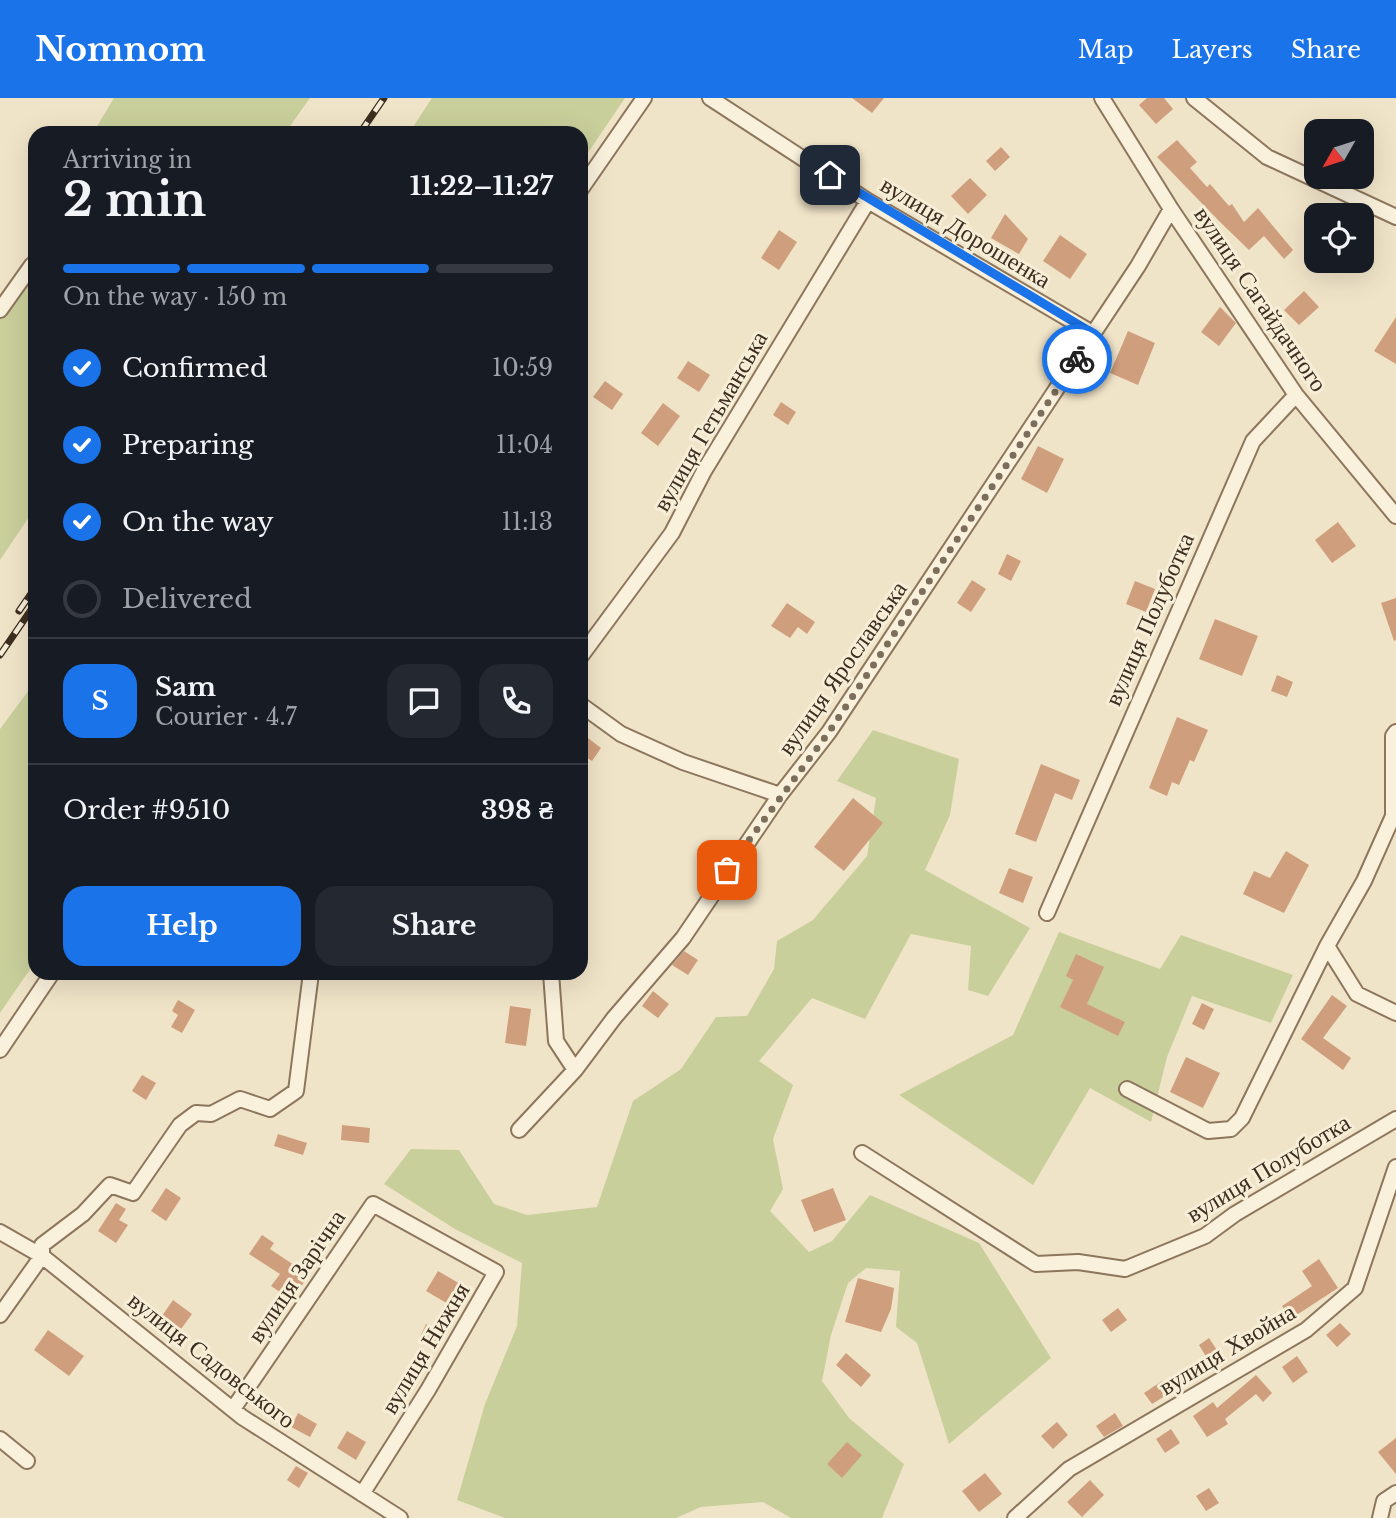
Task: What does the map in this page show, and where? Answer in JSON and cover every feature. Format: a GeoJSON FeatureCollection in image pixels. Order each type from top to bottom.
{"type":"FeatureCollection","features":[{"type":"Feature","properties":{"kind":"street"},"geometry":{"type":"LineString","coordinates":[[588,178],[644,98]]}},
{"type":"Feature","properties":{"kind":"street","name":"вулиця Дорошенка"},"geometry":{"type":"LineString","coordinates":[[710,98],[868,201],[1094,334]]}},
{"type":"Feature","properties":{"kind":"street","name":"вулиця Сагайдачного"},"geometry":{"type":"LineString","coordinates":[[1102,98],[1171,209],[1297,395],[1396,516]]}},
{"type":"Feature","properties":{"kind":"street"},"geometry":{"type":"LineString","coordinates":[[1194,98],[1267,157],[1396,217]]}},
{"type":"Feature","properties":{"kind":"street","name":"вулиця Гетьманська"},"geometry":{"type":"LineString","coordinates":[[588,646],[671,533],[704,471],[868,201]]}},
{"type":"Feature","properties":{"kind":"street","name":"вулиця Ярославська"},"geometry":{"type":"LineString","coordinates":[[519,1130],[575,1070],[614,1018],[683,938],[780,794],[829,732],[1094,334],[1171,209]]}},
{"type":"Feature","properties":{"kind":"street"},"geometry":{"type":"LineString","coordinates":[[0,310],[28,271]]}},
{"type":"Feature","properties":{"kind":"street","name":"вулиця Полуботка"},"geometry":{"type":"LineString","coordinates":[[1047,913],[1253,441],[1297,395]]}},
{"type":"Feature","properties":{"kind":"street"},"geometry":{"type":"LineString","coordinates":[[588,710],[633,740],[683,762],[780,794]]}},
{"type":"Feature","properties":{"kind":"street"},"geometry":{"type":"LineString","coordinates":[[1127,1089],[1208,1131],[1231,1129],[1242,1118],[1327,946],[1364,881],[1393,816],[1393,736],[1396,732]]}},
{"type":"Feature","properties":{"kind":"street"},"geometry":{"type":"LineString","coordinates":[[1327,946],[1357,994],[1396,1013]]}},
{"type":"Feature","properties":{"kind":"street"},"geometry":{"type":"LineString","coordinates":[[0,1050],[47,980]]}},
{"type":"Feature","properties":{"kind":"street"},"geometry":{"type":"LineString","coordinates":[[0,1315],[42,1255],[42,1245],[83,1214],[110,1185],[132,1193],[180,1125],[196,1113],[211,1114],[240,1098],[270,1109],[296,1091],[310,980]]}},
{"type":"Feature","properties":{"kind":"street"},"geometry":{"type":"LineString","coordinates":[[552,980],[556,1041],[575,1070]]}},
{"type":"Feature","properties":{"kind":"street","name":"вулиця Полуботка"},"geometry":{"type":"LineString","coordinates":[[862,1153],[1035,1264],[1078,1262],[1125,1269],[1205,1236],[1235,1214],[1396,1119]]}},
{"type":"Feature","properties":{"kind":"street","name":"вулиця Хвойна"},"geometry":{"type":"LineString","coordinates":[[1015,1518],[1069,1469],[1306,1330],[1355,1288],[1396,1167]]}},
{"type":"Feature","properties":{"kind":"street","name":"вулиця Зарічна"},"geometry":{"type":"LineString","coordinates":[[233,1409],[373,1203]]}},
{"type":"Feature","properties":{"kind":"street","name":"вулиця Нижня"},"geometry":{"type":"LineString","coordinates":[[362,1494],[428,1390],[496,1272],[373,1203]]}},
{"type":"Feature","properties":{"kind":"street","name":"вулиця Садовського"},"geometry":{"type":"LineString","coordinates":[[0,1232],[42,1255],[233,1409],[400,1518]]}},
{"type":"Feature","properties":{"kind":"street"},"geometry":{"type":"LineString","coordinates":[[0,1439],[27,1461]]}},
{"type":"Feature","properties":{"kind":"street"},"geometry":{"type":"LineString","coordinates":[[1380,1518],[1384,1502],[1396,1493]]}},
{"type":"Feature","properties":{"kind":"green space"},"geometry":{"type":"Polygon","coordinates":[[[114,98],[310,98],[290,126],[97,126],[114,98]]]}},
{"type":"Feature","properties":{"kind":"green space"},"geometry":{"type":"Polygon","coordinates":[[[432,98],[625,98],[588,153],[588,126],[414,126],[432,98]]]}},
{"type":"Feature","properties":{"kind":"green space"},"geometry":{"type":"Polygon","coordinates":[[[28,256],[28,518],[0,560],[0,295],[28,256]]]}},
{"type":"Feature","properties":{"kind":"green space"},"geometry":{"type":"Polygon","coordinates":[[[28,691],[28,972],[0,1013],[0,729],[28,691]]]}},
{"type":"Feature","properties":{"kind":"green space"},"geometry":{"type":"Polygon","coordinates":[[[873,730],[959,759],[950,815],[925,870],[1030,928],[988,996],[968,990],[971,946],[911,934],[865,1019],[812,998],[759,1061],[793,1085],[773,1139],[783,1189],[770,1211],[809,1252],[832,1241],[870,1195],[979,1243],[1051,1358],[949,1444],[917,1343],[896,1327],[900,1271],[866,1268],[848,1283],[831,1335],[822,1381],[849,1418],[904,1464],[882,1518],[791,1518],[763,1502],[701,1507],[676,1518],[505,1518],[457,1500],[485,1404],[517,1326],[522,1263],[455,1229],[384,1184],[411,1149],[459,1150],[494,1204],[527,1215],[597,1207],[633,1101],[681,1069],[716,1017],[747,1016],[774,969],[777,941],[813,920],[867,856],[876,798],[837,781],[873,730]]]}},
{"type":"Feature","properties":{"kind":"green space"},"geometry":{"type":"Polygon","coordinates":[[[1059,932],[1160,969],[1181,935],[1293,975],[1271,1023],[1192,996],[1167,1057],[1151,1122],[1090,1088],[1033,1185],[899,1095],[1013,1035],[1059,932]]]}},
{"type":"Feature","properties":{"kind":"building"},"geometry":{"type":"Polygon","coordinates":[[[852,98],[884,98],[872,113],[852,98]]]}},
{"type":"Feature","properties":{"kind":"building"},"geometry":{"type":"Polygon","coordinates":[[[1147,98],[1164,98],[1173,109],[1156,124],[1139,105],[1147,98]]]}},
{"type":"Feature","properties":{"kind":"building"},"geometry":{"type":"Polygon","coordinates":[[[1177,140],[1197,162],[1190,168],[1207,187],[1210,184],[1229,206],[1232,204],[1244,222],[1258,208],[1293,250],[1284,259],[1264,236],[1249,250],[1157,157],[1177,140]]]}},
{"type":"Feature","properties":{"kind":"building"},"geometry":{"type":"Polygon","coordinates":[[[1001,147],[1010,157],[995,171],[986,161],[1001,147]]]}},
{"type":"Feature","properties":{"kind":"building"},"geometry":{"type":"Polygon","coordinates":[[[970,178],[987,195],[968,214],[951,196],[970,178]]]}},
{"type":"Feature","properties":{"kind":"building"},"geometry":{"type":"Polygon","coordinates":[[[1005,214],[1028,239],[1019,254],[991,238],[1005,214]]]}},
{"type":"Feature","properties":{"kind":"building"},"geometry":{"type":"Polygon","coordinates":[[[779,230],[797,242],[779,270],[761,258],[779,230]]]}},
{"type":"Feature","properties":{"kind":"building"},"geometry":{"type":"Polygon","coordinates":[[[1060,235],[1087,254],[1070,279],[1043,261],[1060,235]]]}},
{"type":"Feature","properties":{"kind":"building"},"geometry":{"type":"Polygon","coordinates":[[[1304,291],[1319,307],[1299,325],[1284,310],[1304,291]]]}},
{"type":"Feature","properties":{"kind":"building"},"geometry":{"type":"Polygon","coordinates":[[[1220,307],[1236,323],[1219,346],[1201,332],[1220,307]]]}},
{"type":"Feature","properties":{"kind":"building"},"geometry":{"type":"Polygon","coordinates":[[[1396,317],[1396,364],[1374,351],[1396,317]]]}},
{"type":"Feature","properties":{"kind":"building"},"geometry":{"type":"Polygon","coordinates":[[[1128,331],[1155,343],[1138,385],[1110,373],[1128,331]]]}},
{"type":"Feature","properties":{"kind":"building"},"geometry":{"type":"Polygon","coordinates":[[[688,361],[710,375],[699,392],[677,378],[688,361]]]}},
{"type":"Feature","properties":{"kind":"building"},"geometry":{"type":"Polygon","coordinates":[[[605,381],[623,394],[612,410],[593,397],[605,381]]]}},
{"type":"Feature","properties":{"kind":"building"},"geometry":{"type":"Polygon","coordinates":[[[781,402],[796,412],[788,425],[773,415],[781,402]]]}},
{"type":"Feature","properties":{"kind":"building"},"geometry":{"type":"Polygon","coordinates":[[[663,403],[680,416],[658,446],[641,433],[663,403]]]}},
{"type":"Feature","properties":{"kind":"building"},"geometry":{"type":"Polygon","coordinates":[[[1038,446],[1064,459],[1047,493],[1021,479],[1038,446]]]}},
{"type":"Feature","properties":{"kind":"building"},"geometry":{"type":"Polygon","coordinates":[[[1338,522],[1356,546],[1332,563],[1315,540],[1338,522]]]}},
{"type":"Feature","properties":{"kind":"building"},"geometry":{"type":"Polygon","coordinates":[[[1007,554],[1021,561],[1011,581],[998,574],[1007,554]]]}},
{"type":"Feature","properties":{"kind":"building"},"geometry":{"type":"Polygon","coordinates":[[[972,580],[986,589],[971,612],[957,603],[972,580]]]}},
{"type":"Feature","properties":{"kind":"building"},"geometry":{"type":"Polygon","coordinates":[[[1135,581],[1155,589],[1146,612],[1126,604],[1135,581]]]}},
{"type":"Feature","properties":{"kind":"building"},"geometry":{"type":"Polygon","coordinates":[[[1396,598],[1396,640],[1394,641],[1381,603],[1396,598]]]}},
{"type":"Feature","properties":{"kind":"building"},"geometry":{"type":"Polygon","coordinates":[[[787,603],[815,622],[807,634],[798,627],[790,638],[771,626],[787,603]]]}},
{"type":"Feature","properties":{"kind":"building"},"geometry":{"type":"Polygon","coordinates":[[[1215,619],[1258,636],[1242,676],[1199,659],[1215,619]]]}},
{"type":"Feature","properties":{"kind":"building"},"geometry":{"type":"Polygon","coordinates":[[[1277,675],[1293,682],[1287,697],[1271,691],[1277,675]]]}},
{"type":"Feature","properties":{"kind":"building"},"geometry":{"type":"Polygon","coordinates":[[[1177,717],[1208,730],[1194,762],[1190,760],[1179,785],[1172,782],[1167,796],[1149,788],[1177,717]]]}},
{"type":"Feature","properties":{"kind":"building"},"geometry":{"type":"Polygon","coordinates":[[[588,738],[601,748],[592,761],[588,758],[588,738]]]}},
{"type":"Feature","properties":{"kind":"building"},"geometry":{"type":"Polygon","coordinates":[[[1041,764],[1080,780],[1072,800],[1055,793],[1036,842],[1015,834],[1041,764]]]}},
{"type":"Feature","properties":{"kind":"building"},"geometry":{"type":"Polygon","coordinates":[[[853,798],[883,823],[844,871],[814,847],[853,798]]]}},
{"type":"Feature","properties":{"kind":"building"},"geometry":{"type":"Polygon","coordinates":[[[1286,851],[1309,865],[1284,913],[1243,894],[1254,871],[1270,878],[1286,851]]]}},
{"type":"Feature","properties":{"kind":"building"},"geometry":{"type":"Polygon","coordinates":[[[1009,868],[1033,877],[1023,903],[999,893],[1009,868]]]}},
{"type":"Feature","properties":{"kind":"building"},"geometry":{"type":"Polygon","coordinates":[[[684,951],[698,960],[688,975],[672,965],[684,951]]]}},
{"type":"Feature","properties":{"kind":"building"},"geometry":{"type":"Polygon","coordinates":[[[1076,954],[1104,967],[1087,1004],[1125,1022],[1118,1036],[1060,1007],[1073,980],[1066,976],[1076,954]]]}},
{"type":"Feature","properties":{"kind":"building"},"geometry":{"type":"Polygon","coordinates":[[[653,991],[669,1004],[658,1018],[642,1006],[653,991]]]}},
{"type":"Feature","properties":{"kind":"building"},"geometry":{"type":"Polygon","coordinates":[[[1332,995],[1347,1006],[1323,1038],[1351,1058],[1343,1070],[1301,1039],[1332,995]]]}},
{"type":"Feature","properties":{"kind":"building"},"geometry":{"type":"Polygon","coordinates":[[[178,1000],[195,1010],[182,1033],[171,1027],[178,1015],[172,1011],[178,1000]]]}},
{"type":"Feature","properties":{"kind":"building"},"geometry":{"type":"Polygon","coordinates":[[[1202,1003],[1214,1009],[1204,1030],[1192,1024],[1202,1003]]]}},
{"type":"Feature","properties":{"kind":"building"},"geometry":{"type":"Polygon","coordinates":[[[510,1006],[531,1009],[526,1046],[505,1043],[510,1006]]]}},
{"type":"Feature","properties":{"kind":"building"},"geometry":{"type":"Polygon","coordinates":[[[1186,1057],[1220,1073],[1203,1108],[1170,1092],[1186,1057]]]}},
{"type":"Feature","properties":{"kind":"building"},"geometry":{"type":"Polygon","coordinates":[[[142,1075],[156,1083],[146,1100],[132,1091],[142,1075]]]}},
{"type":"Feature","properties":{"kind":"building"},"geometry":{"type":"Polygon","coordinates":[[[342,1125],[370,1128],[369,1143],[341,1140],[342,1125]]]}},
{"type":"Feature","properties":{"kind":"building"},"geometry":{"type":"Polygon","coordinates":[[[278,1134],[307,1143],[303,1155],[274,1146],[278,1134]]]}},
{"type":"Feature","properties":{"kind":"building"},"geometry":{"type":"Polygon","coordinates":[[[166,1188],[181,1198],[166,1221],[151,1211],[166,1188]]]}},
{"type":"Feature","properties":{"kind":"building"},"geometry":{"type":"Polygon","coordinates":[[[833,1188],[846,1220],[814,1232],[801,1200],[833,1188]]]}},
{"type":"Feature","properties":{"kind":"building"},"geometry":{"type":"Polygon","coordinates":[[[116,1203],[126,1209],[119,1220],[128,1225],[116,1243],[98,1231],[116,1203]]]}},
{"type":"Feature","properties":{"kind":"building"},"geometry":{"type":"Polygon","coordinates":[[[262,1235],[274,1243],[270,1249],[309,1275],[292,1300],[271,1286],[280,1274],[249,1254],[262,1235]]]}},
{"type":"Feature","properties":{"kind":"building"},"geometry":{"type":"Polygon","coordinates":[[[1319,1259],[1338,1288],[1292,1318],[1282,1306],[1312,1286],[1302,1271],[1319,1259]]]}},
{"type":"Feature","properties":{"kind":"building"},"geometry":{"type":"Polygon","coordinates":[[[438,1271],[467,1288],[455,1308],[426,1291],[438,1271]]]}},
{"type":"Feature","properties":{"kind":"building"},"geometry":{"type":"Polygon","coordinates":[[[858,1278],[894,1288],[891,1309],[881,1332],[845,1322],[858,1278]]]}},
{"type":"Feature","properties":{"kind":"building"},"geometry":{"type":"Polygon","coordinates":[[[173,1300],[192,1314],[176,1336],[157,1323],[173,1300]]]}},
{"type":"Feature","properties":{"kind":"building"},"geometry":{"type":"Polygon","coordinates":[[[1118,1308],[1127,1320],[1111,1332],[1102,1320],[1118,1308]]]}},
{"type":"Feature","properties":{"kind":"building"},"geometry":{"type":"Polygon","coordinates":[[[1340,1323],[1351,1334],[1337,1347],[1326,1335],[1340,1323]]]}},
{"type":"Feature","properties":{"kind":"building"},"geometry":{"type":"Polygon","coordinates":[[[426,1324],[442,1332],[436,1345],[420,1337],[426,1324]]]}},
{"type":"Feature","properties":{"kind":"building"},"geometry":{"type":"Polygon","coordinates":[[[48,1330],[84,1356],[69,1376],[34,1350],[48,1330]]]}},
{"type":"Feature","properties":{"kind":"building"},"geometry":{"type":"Polygon","coordinates":[[[1209,1338],[1224,1361],[1213,1368],[1199,1345],[1209,1338]]]}},
{"type":"Feature","properties":{"kind":"building"},"geometry":{"type":"Polygon","coordinates":[[[846,1353],[871,1375],[861,1387],[836,1365],[846,1353]]]}},
{"type":"Feature","properties":{"kind":"building"},"geometry":{"type":"Polygon","coordinates":[[[1297,1356],[1308,1372],[1293,1383],[1282,1367],[1297,1356]]]}},
{"type":"Feature","properties":{"kind":"building"},"geometry":{"type":"Polygon","coordinates":[[[1256,1375],[1272,1393],[1263,1402],[1256,1394],[1225,1419],[1228,1424],[1207,1437],[1193,1416],[1213,1402],[1217,1408],[1256,1375]]]}},
{"type":"Feature","properties":{"kind":"building"},"geometry":{"type":"Polygon","coordinates":[[[1162,1381],[1170,1393],[1152,1404],[1144,1393],[1162,1381]]]}},
{"type":"Feature","properties":{"kind":"building"},"geometry":{"type":"Polygon","coordinates":[[[298,1413],[317,1424],[310,1437],[291,1427],[298,1413]]]}},
{"type":"Feature","properties":{"kind":"building"},"geometry":{"type":"Polygon","coordinates":[[[1115,1413],[1123,1426],[1104,1437],[1096,1426],[1115,1413]]]}},
{"type":"Feature","properties":{"kind":"building"},"geometry":{"type":"Polygon","coordinates":[[[1057,1422],[1068,1435],[1053,1449],[1041,1436],[1057,1422]]]}},
{"type":"Feature","properties":{"kind":"building"},"geometry":{"type":"Polygon","coordinates":[[[1171,1429],[1180,1443],[1165,1453],[1156,1439],[1171,1429]]]}},
{"type":"Feature","properties":{"kind":"building"},"geometry":{"type":"Polygon","coordinates":[[[347,1431],[366,1442],[356,1460],[337,1448],[347,1431]]]}},
{"type":"Feature","properties":{"kind":"building"},"geometry":{"type":"Polygon","coordinates":[[[1396,1438],[1396,1474],[1378,1452],[1396,1438]]]}},
{"type":"Feature","properties":{"kind":"building"},"geometry":{"type":"Polygon","coordinates":[[[847,1442],[862,1455],[842,1478],[827,1464],[847,1442]]]}},
{"type":"Feature","properties":{"kind":"building"},"geometry":{"type":"Polygon","coordinates":[[[296,1466],[308,1473],[299,1488],[287,1480],[296,1466]]]}},
{"type":"Feature","properties":{"kind":"building"},"geometry":{"type":"Polygon","coordinates":[[[985,1473],[1002,1494],[979,1512],[962,1491],[985,1473]]]}},
{"type":"Feature","properties":{"kind":"building"},"geometry":{"type":"Polygon","coordinates":[[[1090,1480],[1104,1495],[1082,1517],[1067,1502],[1090,1480]]]}},
{"type":"Feature","properties":{"kind":"building"},"geometry":{"type":"Polygon","coordinates":[[[1209,1488],[1219,1503],[1206,1511],[1196,1496],[1209,1488]]]}},
{"type":"Feature","properties":{"kind":"railway"},"geometry":{"type":"LineString","coordinates":[[365,126],[384,98]]}},
{"type":"Feature","properties":{"kind":"railway"},"geometry":{"type":"LineString","coordinates":[[19,611],[28,598]]}},
{"type":"Feature","properties":{"kind":"railway"},"geometry":{"type":"LineString","coordinates":[[0,655],[28,614]]}},
{"type":"Feature","properties":{"kind":"way so far"},"geometry":{"type":"LineString","coordinates":[[727,870],[780,794],[829,732],[1077,359]]}},
{"type":"Feature","properties":{"kind":"route"},"geometry":{"type":"LineString","coordinates":[[830,175],[868,201],[1094,334],[1077,359]]}}]}
